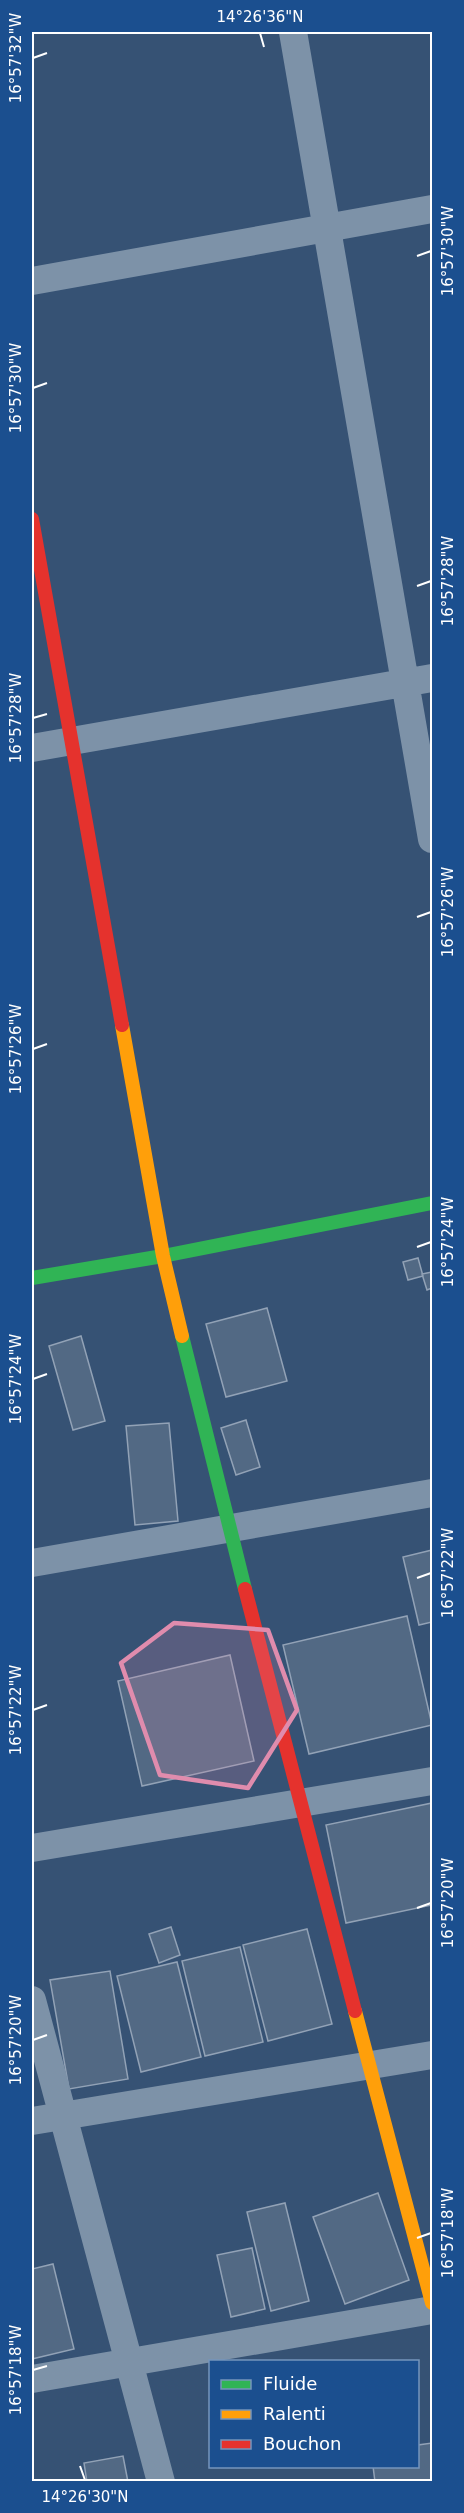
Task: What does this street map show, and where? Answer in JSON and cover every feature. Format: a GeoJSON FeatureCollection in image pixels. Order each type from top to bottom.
{"type":"FeatureCollection","features":[{"type":"Feature","properties":{"kind":"street"},"geometry":{"type":"LineString","coordinates":[[293,32],[327,227],[419,680],[432,839]]}},
{"type":"Feature","properties":{"kind":"street"},"geometry":{"type":"LineString","coordinates":[[32,281],[432,208]]}},
{"type":"Feature","properties":{"kind":"street"},"geometry":{"type":"LineString","coordinates":[[32,519],[163,1256],[229,1528],[432,2303]]}},
{"type":"Feature","properties":{"kind":"street"},"geometry":{"type":"LineString","coordinates":[[32,748],[419,680]]}},
{"type":"Feature","properties":{"kind":"street"},"geometry":{"type":"LineString","coordinates":[[32,1278],[163,1256],[432,1203]]}},
{"type":"Feature","properties":{"kind":"street"},"geometry":{"type":"LineString","coordinates":[[32,1563],[432,1493]]}},
{"type":"Feature","properties":{"kind":"street"},"geometry":{"type":"LineString","coordinates":[[32,1848],[432,1781]]}},
{"type":"Feature","properties":{"kind":"street"},"geometry":{"type":"LineString","coordinates":[[32,2000],[161,2481]]}},
{"type":"Feature","properties":{"kind":"street"},"geometry":{"type":"LineString","coordinates":[[32,2121],[432,2055]]}},
{"type":"Feature","properties":{"kind":"street"},"geometry":{"type":"LineString","coordinates":[[32,2379],[432,2310]]}},
{"type":"Feature","properties":{"kind":"highlighted area"},"geometry":{"type":"Polygon","coordinates":[[[174,1623],[268,1630],[297,1710],[248,1788],[160,1775],[121,1663],[174,1623]]]}},
{"type":"Feature","properties":{"kind":"building"},"geometry":{"type":"Polygon","coordinates":[[[418,1258],[423,1276],[408,1280],[403,1262],[418,1258]]]}},
{"type":"Feature","properties":{"kind":"building"},"geometry":{"type":"Polygon","coordinates":[[[432,1272],[432,1288],[427,1290],[422,1274],[432,1272]]]}},
{"type":"Feature","properties":{"kind":"building"},"geometry":{"type":"Polygon","coordinates":[[[267,1308],[287,1381],[226,1397],[206,1324],[267,1308]]]}},
{"type":"Feature","properties":{"kind":"building"},"geometry":{"type":"Polygon","coordinates":[[[81,1336],[105,1421],[73,1430],[49,1346],[81,1336]]]}},
{"type":"Feature","properties":{"kind":"building"},"geometry":{"type":"Polygon","coordinates":[[[246,1420],[260,1467],[236,1475],[221,1428],[246,1420]]]}},
{"type":"Feature","properties":{"kind":"building"},"geometry":{"type":"Polygon","coordinates":[[[169,1423],[178,1521],[135,1525],[126,1426],[169,1423]]]}},
{"type":"Feature","properties":{"kind":"building"},"geometry":{"type":"Polygon","coordinates":[[[432,1550],[432,1622],[419,1625],[403,1557],[432,1550]]]}},
{"type":"Feature","properties":{"kind":"building"},"geometry":{"type":"Polygon","coordinates":[[[407,1616],[432,1725],[309,1754],[283,1645],[407,1616]]]}},
{"type":"Feature","properties":{"kind":"building"},"geometry":{"type":"Polygon","coordinates":[[[230,1655],[254,1761],[142,1786],[118,1681],[230,1655]]]}},
{"type":"Feature","properties":{"kind":"building"},"geometry":{"type":"Polygon","coordinates":[[[432,1803],[432,1905],[346,1923],[326,1825],[432,1803]]]}},
{"type":"Feature","properties":{"kind":"building"},"geometry":{"type":"Polygon","coordinates":[[[171,1927],[180,1955],[159,1963],[149,1934],[171,1927]]]}},
{"type":"Feature","properties":{"kind":"building"},"geometry":{"type":"Polygon","coordinates":[[[307,1929],[332,2024],[268,2041],[243,1945],[307,1929]]]}},
{"type":"Feature","properties":{"kind":"building"},"geometry":{"type":"Polygon","coordinates":[[[240,1947],[263,2042],[205,2056],[182,1961],[240,1947]]]}},
{"type":"Feature","properties":{"kind":"building"},"geometry":{"type":"Polygon","coordinates":[[[177,1962],[201,2057],[141,2072],[117,1976],[177,1962]]]}},
{"type":"Feature","properties":{"kind":"building"},"geometry":{"type":"Polygon","coordinates":[[[110,1971],[128,2079],[69,2089],[50,1980],[110,1971]]]}},
{"type":"Feature","properties":{"kind":"building"},"geometry":{"type":"Polygon","coordinates":[[[378,2193],[409,2280],[345,2304],[313,2217],[378,2193]]]}},
{"type":"Feature","properties":{"kind":"building"},"geometry":{"type":"Polygon","coordinates":[[[285,2203],[309,2301],[271,2311],[247,2212],[285,2203]]]}},
{"type":"Feature","properties":{"kind":"building"},"geometry":{"type":"Polygon","coordinates":[[[252,2248],[265,2309],[231,2317],[217,2255],[252,2248]]]}},
{"type":"Feature","properties":{"kind":"building"},"geometry":{"type":"Polygon","coordinates":[[[53,2264],[74,2349],[32,2359],[32,2269],[53,2264]]]}},
{"type":"Feature","properties":{"kind":"building"},"geometry":{"type":"Polygon","coordinates":[[[432,2443],[432,2482],[375,2482],[373,2468],[419,2468],[419,2445],[432,2443]]]}},
{"type":"Feature","properties":{"kind":"building"},"geometry":{"type":"Polygon","coordinates":[[[123,2456],[128,2482],[87,2482],[84,2463],[123,2456]]]}},
{"type":"Feature","properties":{"kind":"traffic: fast"},"geometry":{"type":"LineString","coordinates":[[32,1278],[163,1256],[432,1203]]}},
{"type":"Feature","properties":{"kind":"traffic: fast"},"geometry":{"type":"LineString","coordinates":[[182,1336],[245,1589]]}},
{"type":"Feature","properties":{"kind":"traffic: slow"},"geometry":{"type":"LineString","coordinates":[[122,1025],[163,1256],[182,1336]]}},
{"type":"Feature","properties":{"kind":"traffic: slow"},"geometry":{"type":"LineString","coordinates":[[355,2011],[432,2303]]}},
{"type":"Feature","properties":{"kind":"traffic: jam"},"geometry":{"type":"LineString","coordinates":[[32,519],[122,1025]]}},
{"type":"Feature","properties":{"kind":"traffic: jam"},"geometry":{"type":"LineString","coordinates":[[245,1589],[355,2011]]}}]}
